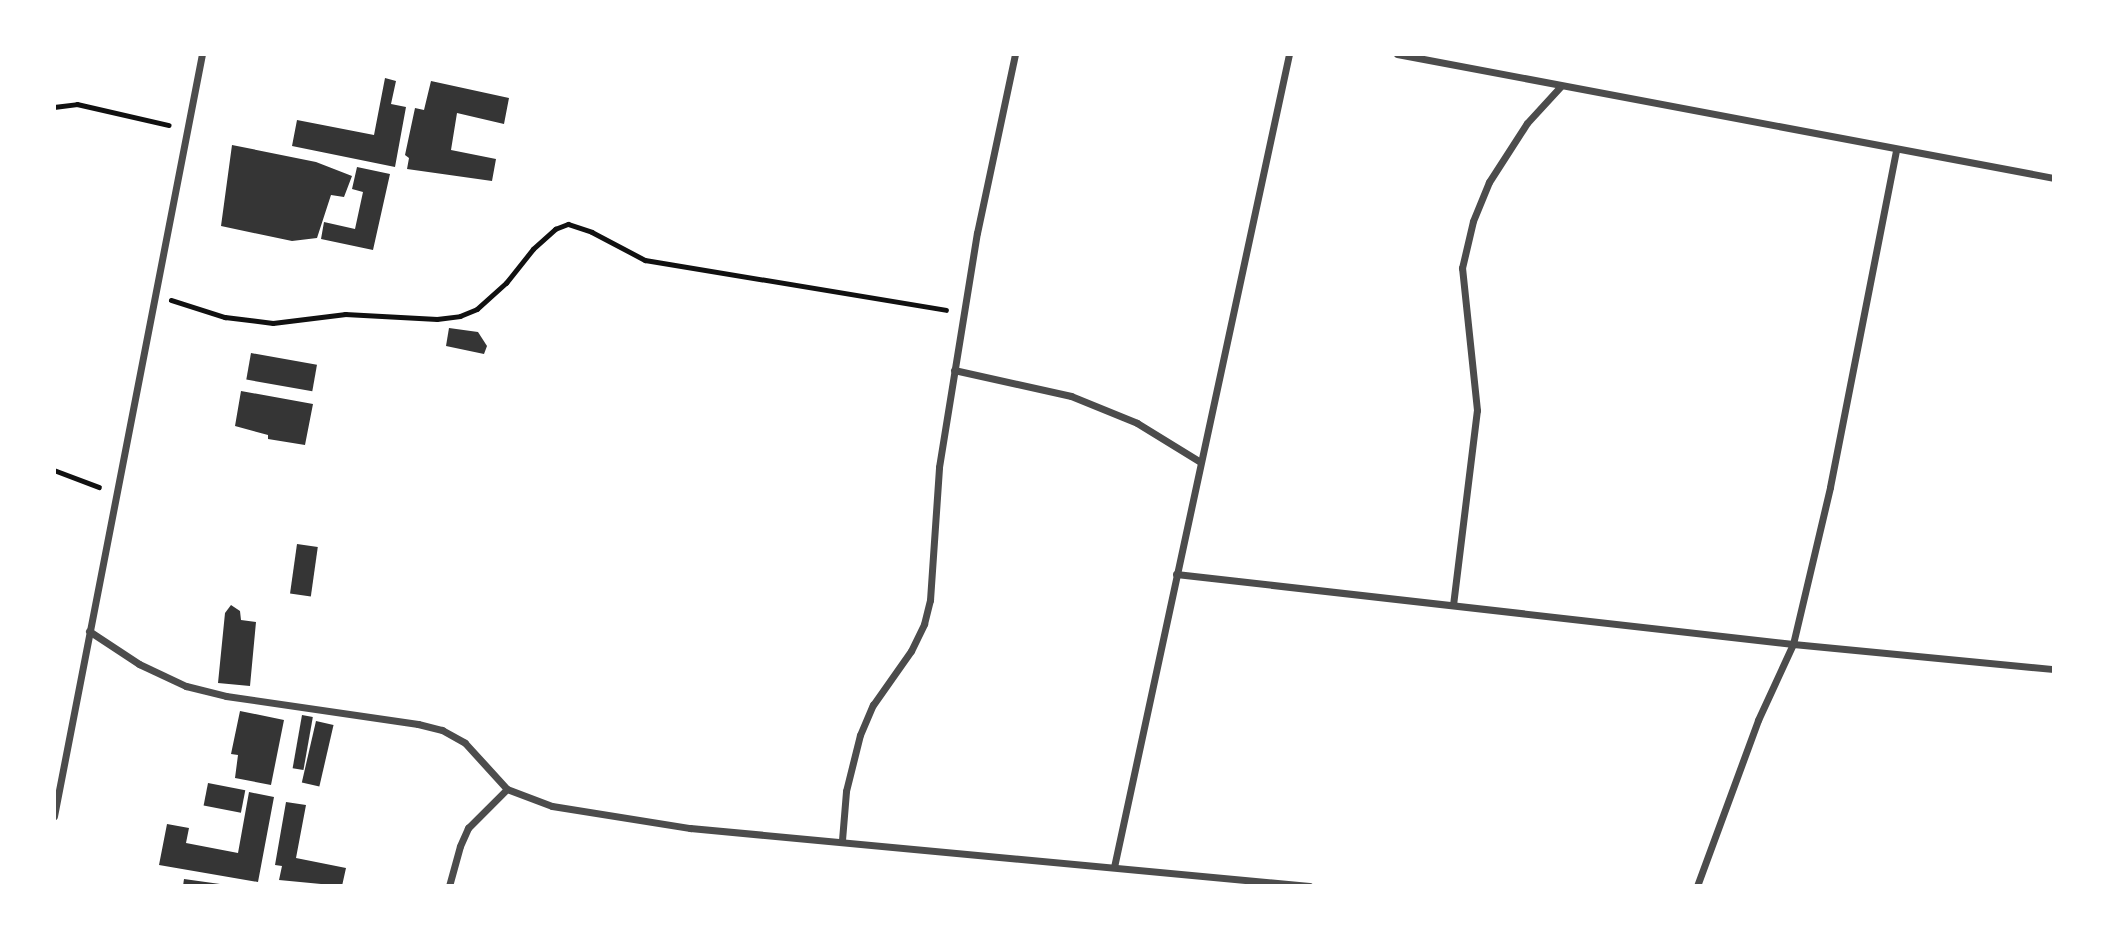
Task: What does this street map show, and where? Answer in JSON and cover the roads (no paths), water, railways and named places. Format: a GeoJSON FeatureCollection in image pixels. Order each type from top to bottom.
{"type":"FeatureCollection","features":[{"type":"Feature","properties":{"kind":"street"},"geometry":{"type":"LineString","coordinates":[[54,815],[202,54]]}},
{"type":"Feature","properties":{"kind":"street"},"geometry":{"type":"LineString","coordinates":[[842,840],[846,791],[860,735],[873,705],[911,651],[924,624],[930,600],[939,467],[954,370],[1015,54]]}},
{"type":"Feature","properties":{"kind":"street"},"geometry":{"type":"LineString","coordinates":[[1114,866],[1199,461],[1289,54]]}},
{"type":"Feature","properties":{"kind":"street"},"geometry":{"type":"LineString","coordinates":[[1397,54],[2054,178]]}},
{"type":"Feature","properties":{"kind":"street"},"geometry":{"type":"LineString","coordinates":[[1453,605],[1477,410],[1462,268],[1473,221],[1489,182],[1527,123],[1561,86]]}},
{"type":"Feature","properties":{"kind":"street"},"geometry":{"type":"LineString","coordinates":[[1696,886],[1753,733],[1793,644],[1833,475],[1896,150]]}},
{"type":"Feature","properties":{"kind":"street"},"geometry":{"type":"LineString","coordinates":[[954,370],[1071,396],[1137,423],[1199,461]]}},
{"type":"Feature","properties":{"kind":"street"},"geometry":{"type":"LineString","coordinates":[[1176,574],[1793,644],[2054,669]]}},
{"type":"Feature","properties":{"kind":"street"},"geometry":{"type":"LineString","coordinates":[[89,631],[139,664],[186,686],[226,696],[418,724],[442,730],[478,754],[507,789],[552,806],[690,828],[842,840],[1309,886]]}},
{"type":"Feature","properties":{"kind":"street"},"geometry":{"type":"LineString","coordinates":[[449,886],[468,828],[507,789]]}}]}
